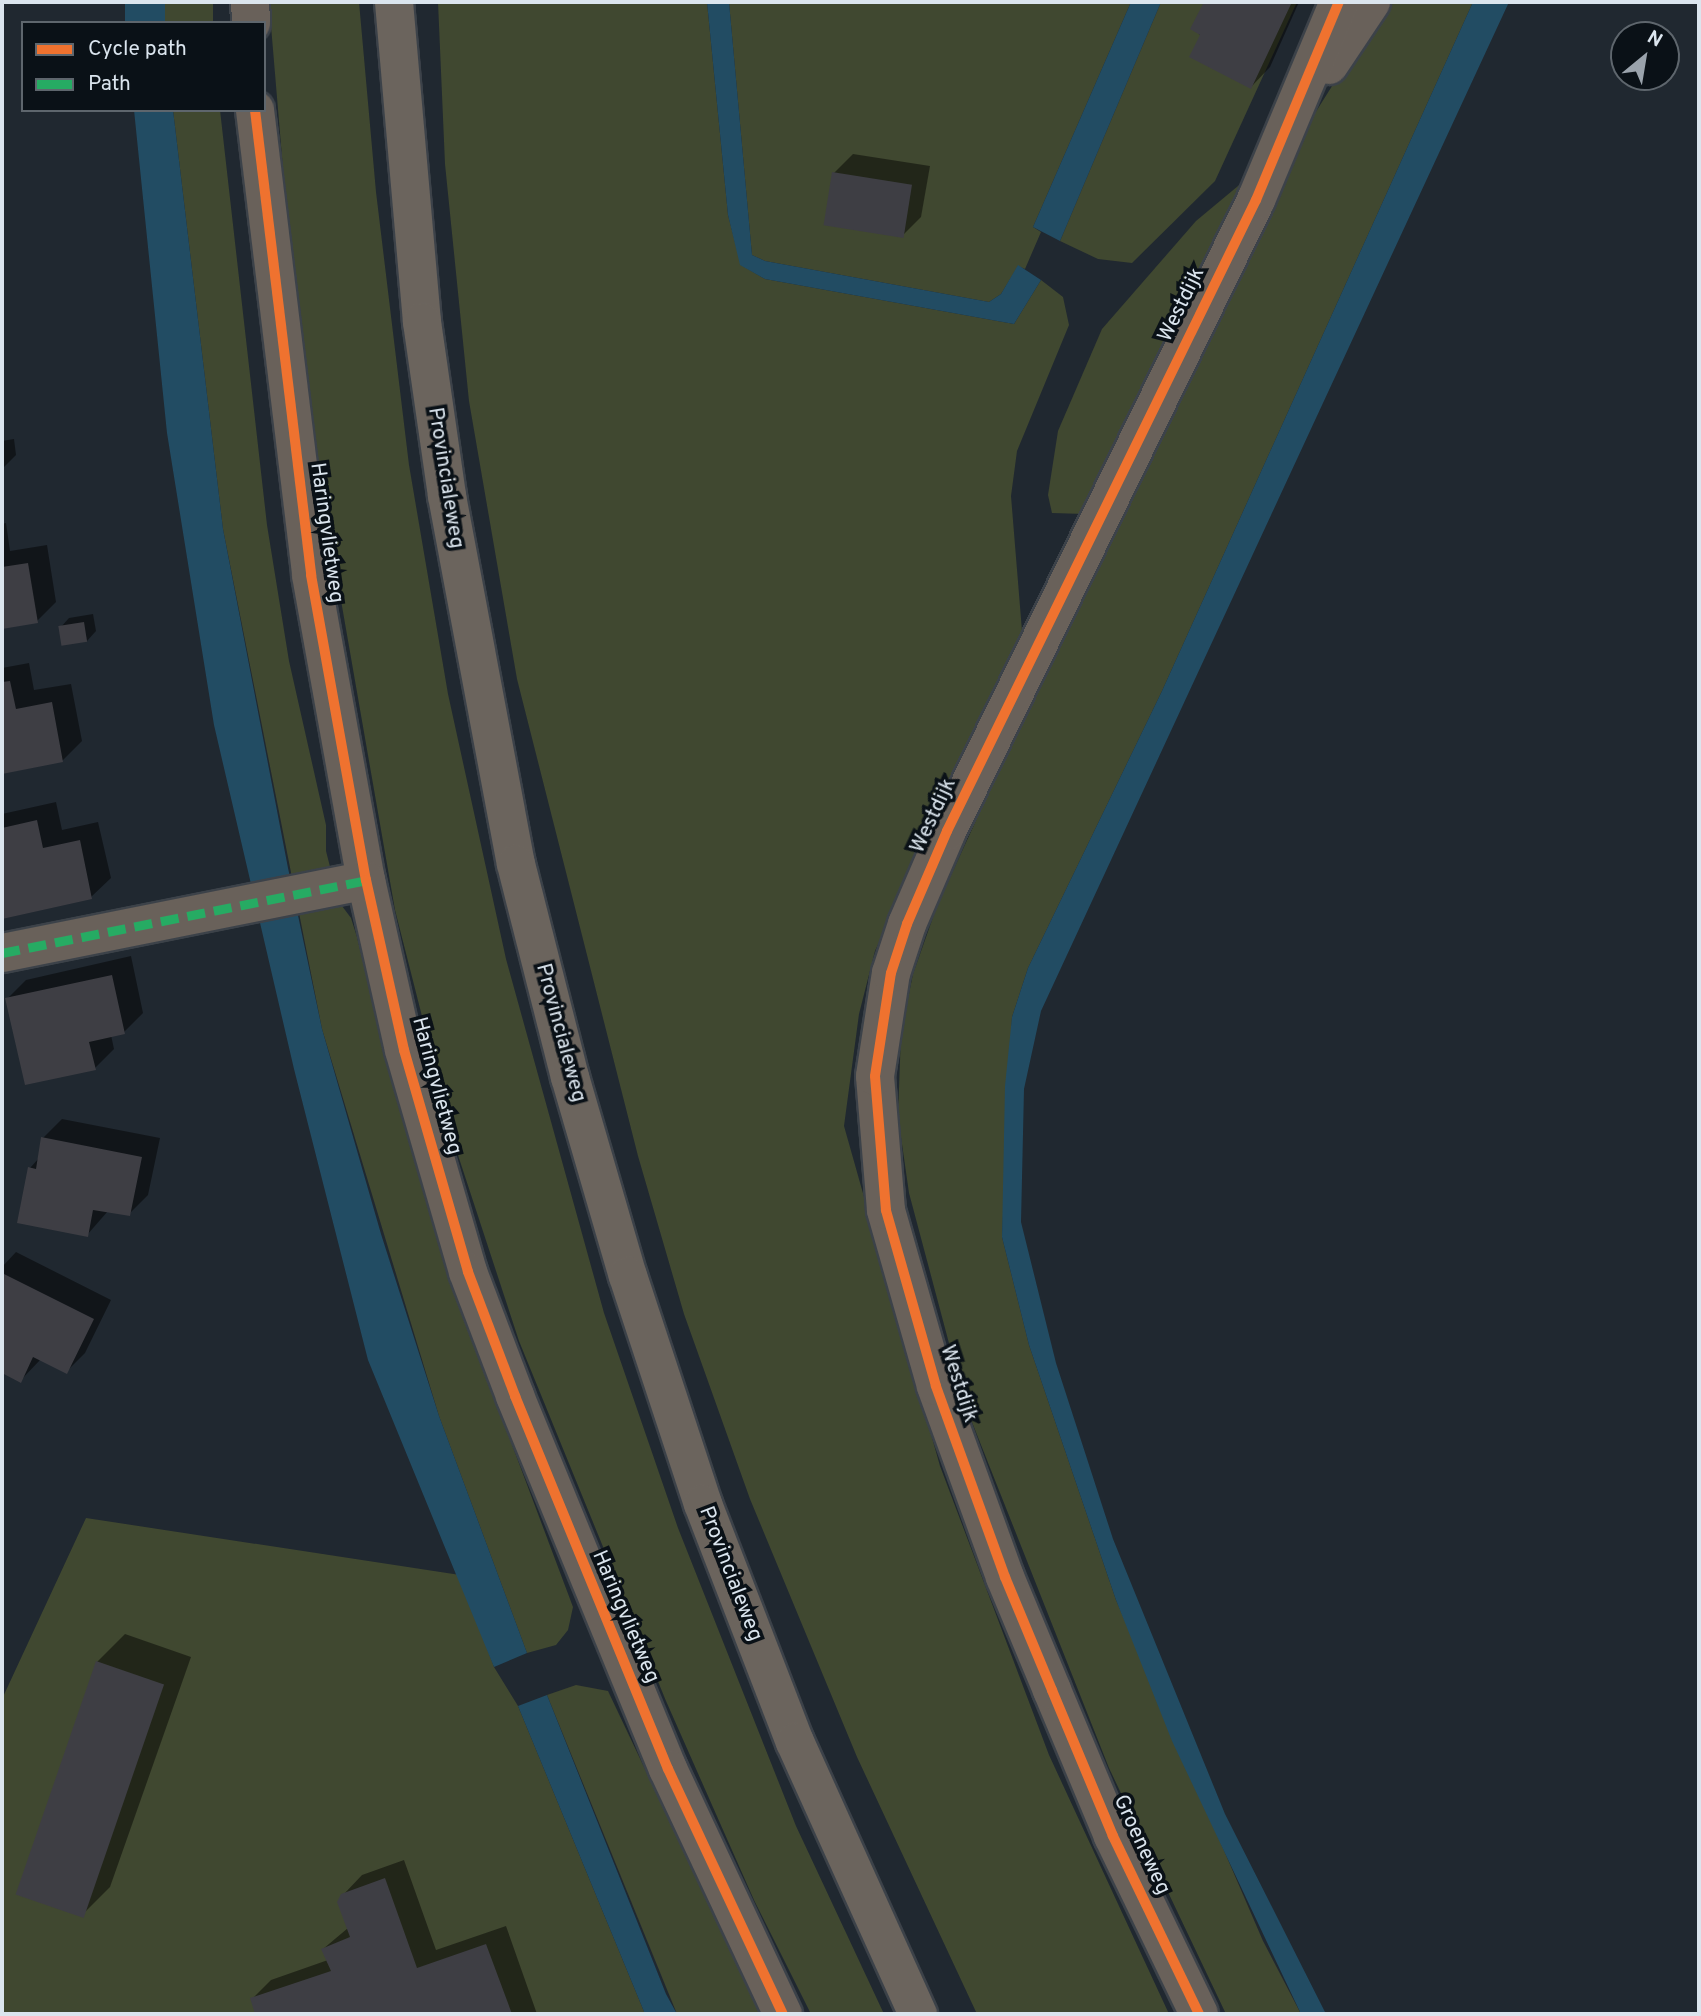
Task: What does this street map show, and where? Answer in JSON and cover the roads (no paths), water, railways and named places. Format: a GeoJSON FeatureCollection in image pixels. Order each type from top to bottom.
{"type":"FeatureCollection","features":[{"type":"Feature","properties":{"kind":"main road","name":"Provincialeweg"},"geometry":{"type":"LineString","coordinates":[[394,2],[422,322],[449,509],[516,864],[570,1077],[628,1276],[703,1504],[795,1742],[918,2014]]}},
{"type":"Feature","properties":{"kind":"street"},"geometry":{"type":"LineString","coordinates":[[250,2],[251,21]]}},
{"type":"Feature","properties":{"kind":"street","name":"Westdijk"},"geometry":{"type":"LineString","coordinates":[[1052,1690],[1005,1577],[936,1386],[886,1210],[877,1135],[876,1076],[882,1020],[907,924],[947,831],[1256,200],[1339,2]]}},
{"type":"Feature","properties":{"kind":"street"},"geometry":{"type":"LineString","coordinates":[[1290,114],[1344,47],[1371,2]]}},
{"type":"Feature","properties":{"kind":"street","name":"Haringvlietweg"},"geometry":{"type":"LineString","coordinates":[[255,112],[310,575],[366,880],[404,1050],[468,1272],[587,1577],[668,1769],[783,2014]]}},
{"type":"Feature","properties":{"kind":"street"},"geometry":{"type":"LineString","coordinates":[[2,953],[366,880]]}},
{"type":"Feature","properties":{"kind":"street","name":"Groeneweg"},"geometry":{"type":"LineString","coordinates":[[1052,1690],[1114,1836],[1199,2014]]}},
{"type":"Feature","properties":{"kind":"water"},"geometry":{"type":"Polygon","coordinates":[[[125,2],[165,2],[165,21],[125,21],[125,2]]]}},
{"type":"Feature","properties":{"kind":"water"},"geometry":{"type":"Polygon","coordinates":[[[707,2],[729,2],[752,255],[765,261],[989,302],[1001,294],[1018,265],[1041,280],[1014,324],[765,279],[740,265],[728,215],[707,2]]]}},
{"type":"Feature","properties":{"kind":"water"},"geometry":{"type":"Polygon","coordinates":[[[1131,2],[1161,2],[1060,241],[1033,227],[1131,2]]]}},
{"type":"Feature","properties":{"kind":"water"},"geometry":{"type":"Polygon","coordinates":[[[1473,2],[1509,2],[1041,1011],[1024,1089],[1021,1222],[1056,1363],[1113,1539],[1225,1814],[1326,2014],[1301,2014],[1172,1741],[1116,1600],[1029,1345],[1002,1237],[1005,1086],[1012,1017],[1028,968],[1162,691],[1473,2]]]}},
{"type":"Feature","properties":{"kind":"water"},"geometry":{"type":"Polygon","coordinates":[[[134,112],[173,112],[223,529],[288,868],[322,1029],[381,1234],[439,1416],[527,1653],[494,1667],[368,1360],[294,1069],[214,725],[167,433],[134,112]]]}},
{"type":"Feature","properties":{"kind":"water"},"geometry":{"type":"Polygon","coordinates":[[[547,1695],[666,1994],[677,2014],[645,2014],[518,1706],[547,1695]]]}}]}
